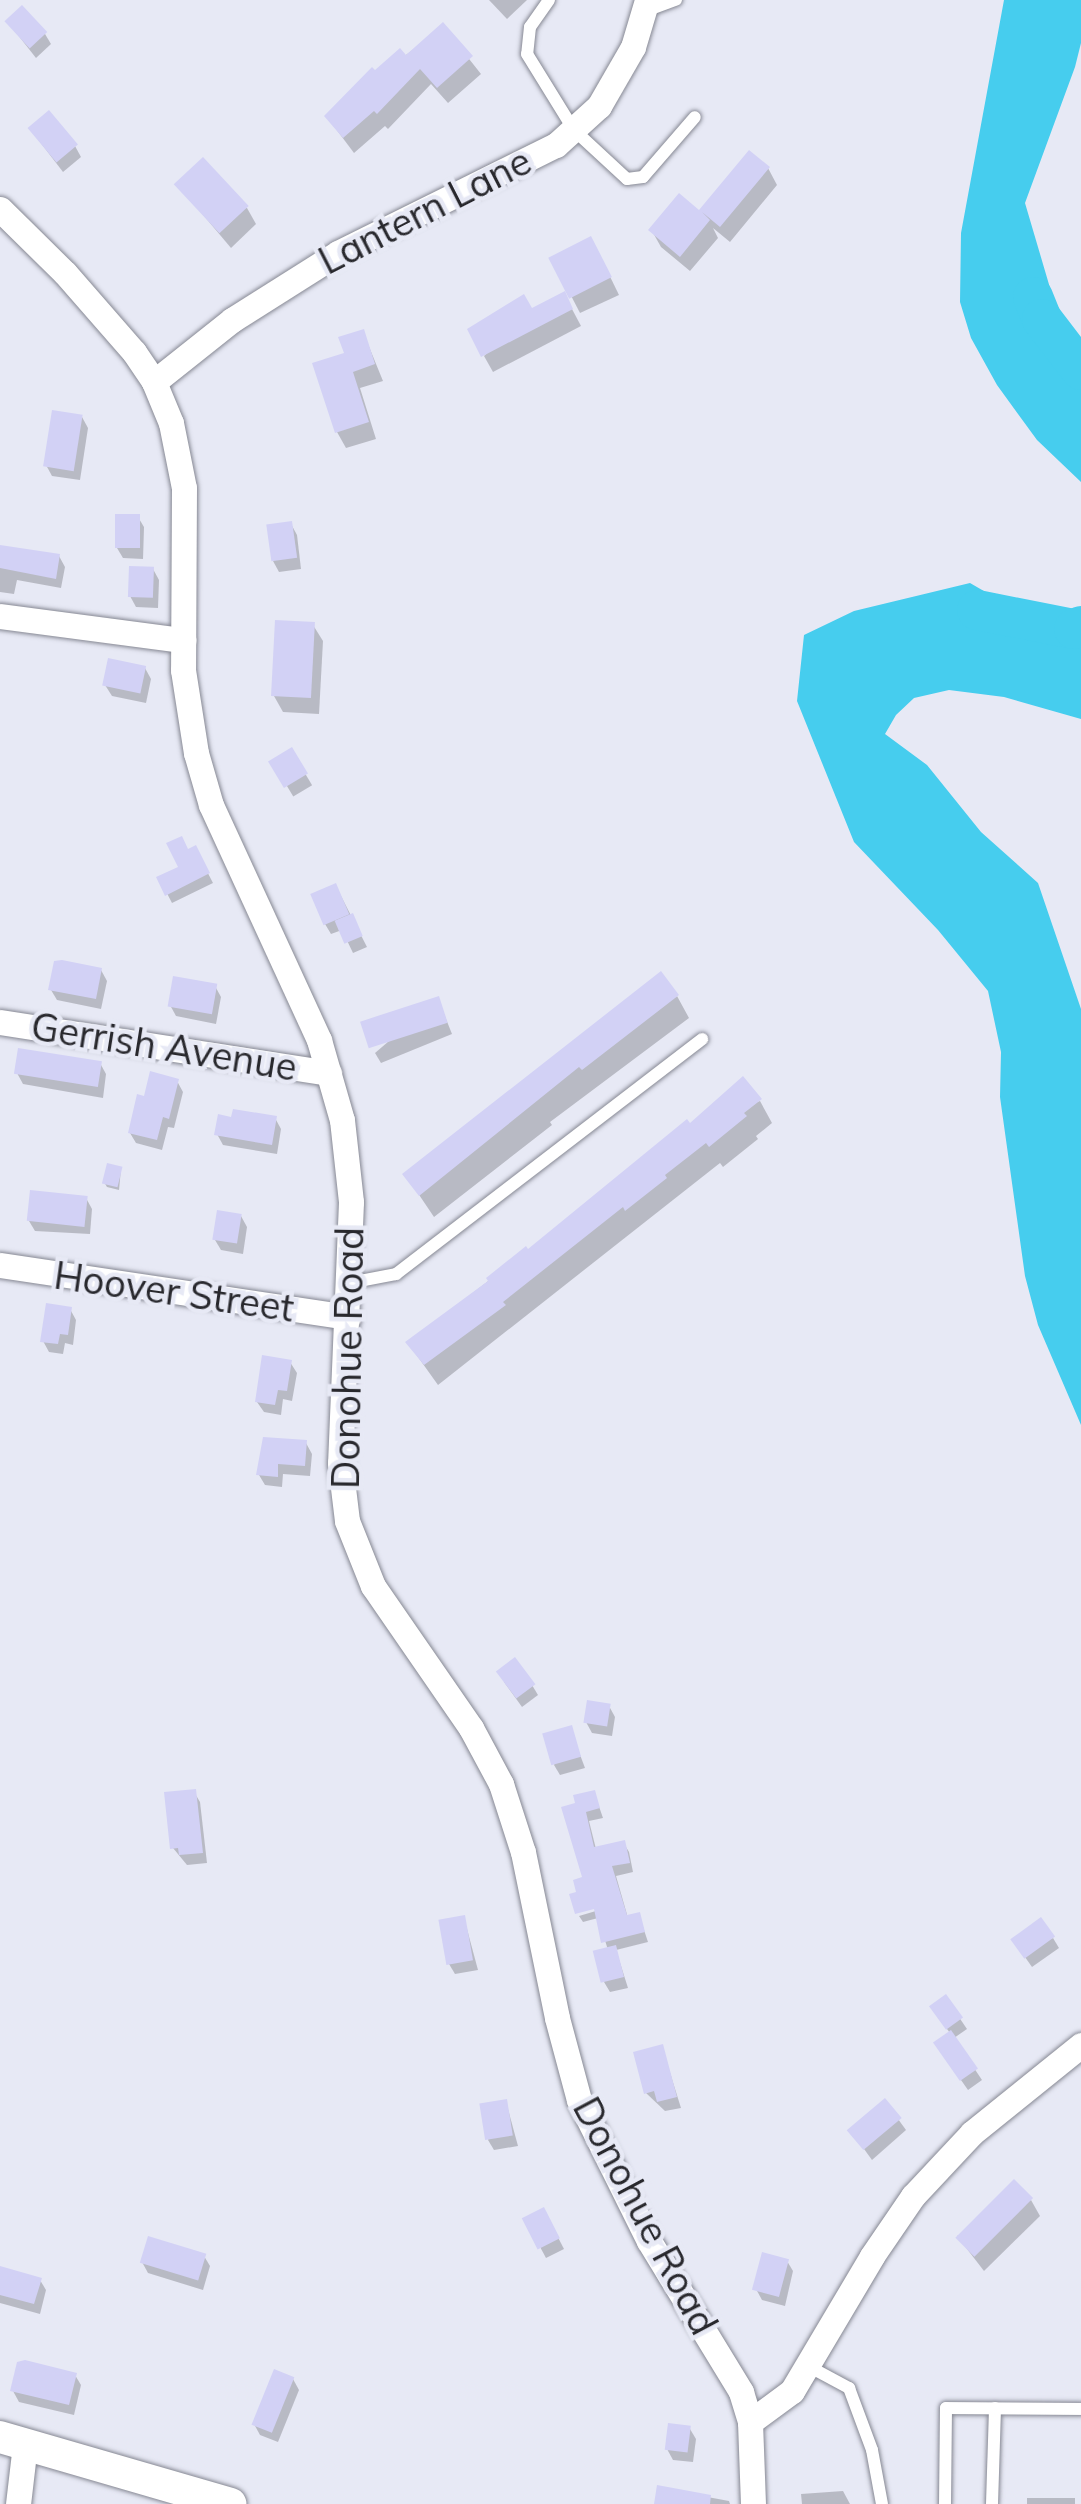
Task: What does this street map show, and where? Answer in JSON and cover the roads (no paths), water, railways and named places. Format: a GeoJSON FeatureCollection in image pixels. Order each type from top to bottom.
{"type":"FeatureCollection","features":[{"type":"Feature","properties":{"kind":"street","name":"Lantern Lane"},"geometry":{"type":"LineString","coordinates":[[154,382],[232,320],[286,284],[388,226],[556,145],[599,106],[633,47],[646,6]]}},
{"type":"Feature","properties":{"kind":"street","name":"Donohue Road"},"geometry":{"type":"LineString","coordinates":[[0,209],[96,308],[154,382],[181,459],[183,640],[190,725],[202,778],[304,1002],[329,1073],[347,1153],[351,1202],[340,1463],[353,1542],[379,1596],[458,1708],[502,1784],[522,1852],[557,2018],[584,2112],[649,2241],[741,2392],[750,2422],[754,2504]]}},
{"type":"Feature","properties":{"kind":"street"},"geometry":{"type":"LineString","coordinates":[[0,616],[183,640]]}},
{"type":"Feature","properties":{"kind":"street","name":"Gerrish Avenue"},"geometry":{"type":"LineString","coordinates":[[0,1022],[329,1073]]}},
{"type":"Feature","properties":{"kind":"street","name":"Hoover Street"},"geometry":{"type":"LineString","coordinates":[[0,1266],[348,1317]]}},
{"type":"Feature","properties":{"kind":"street"},"geometry":{"type":"LineString","coordinates":[[750,2422],[792,2391],[872,2256],[913,2196],[972,2133],[1081,2045]]}},
{"type":"Feature","properties":{"kind":"street"},"geometry":{"type":"LineString","coordinates":[[18,2504],[13,2441],[230,2504]]}},
{"type":"Feature","properties":{"kind":"lane"},"geometry":{"type":"LineString","coordinates":[[550,0],[530,27],[527,54],[574,130],[628,180],[643,177],[695,116]]}},
{"type":"Feature","properties":{"kind":"lane"},"geometry":{"type":"LineString","coordinates":[[646,6],[676,0]]}},
{"type":"Feature","properties":{"kind":"lane"},"geometry":{"type":"LineString","coordinates":[[349,1283],[396,1274],[702,1039]]}},
{"type":"Feature","properties":{"kind":"lane"},"geometry":{"type":"LineString","coordinates":[[808,2366],[850,2388],[872,2450],[882,2504]]}},
{"type":"Feature","properties":{"kind":"lane"},"geometry":{"type":"LineString","coordinates":[[945,2504],[946,2408],[1081,2409]]}},
{"type":"Feature","properties":{"kind":"lane"},"geometry":{"type":"LineString","coordinates":[[992,2504],[995,2408]]}},
{"type":"Feature","properties":{"kind":"water"},"geometry":{"type":"Polygon","coordinates":[[[1004,0],[1081,0],[1081,43],[1075,67],[1025,203],[1058,315],[1064,366],[1081,389],[1081,482],[1037,440],[997,385],[971,338],[960,302],[961,233],[1004,0]]]}},
{"type":"Feature","properties":{"kind":"water"},"geometry":{"type":"Polygon","coordinates":[[[970,583],[1081,647],[1081,719],[1004,697],[949,690],[914,698],[896,715],[885,734],[927,765],[981,832],[1038,883],[1081,1009],[1081,1425],[1038,1325],[1025,1276],[1000,1097],[1001,1052],[988,991],[938,930],[854,842],[797,701],[804,635],[854,611],[970,583]]]}},
{"type":"Feature","properties":{"kind":"waterway"},"geometry":{"type":"LineString","coordinates":[[1033,297],[1042,319],[1081,370]]}},
{"type":"Feature","properties":{"kind":"waterway"},"geometry":{"type":"LineString","coordinates":[[977,610],[1074,629],[1081,626]]}}]}
